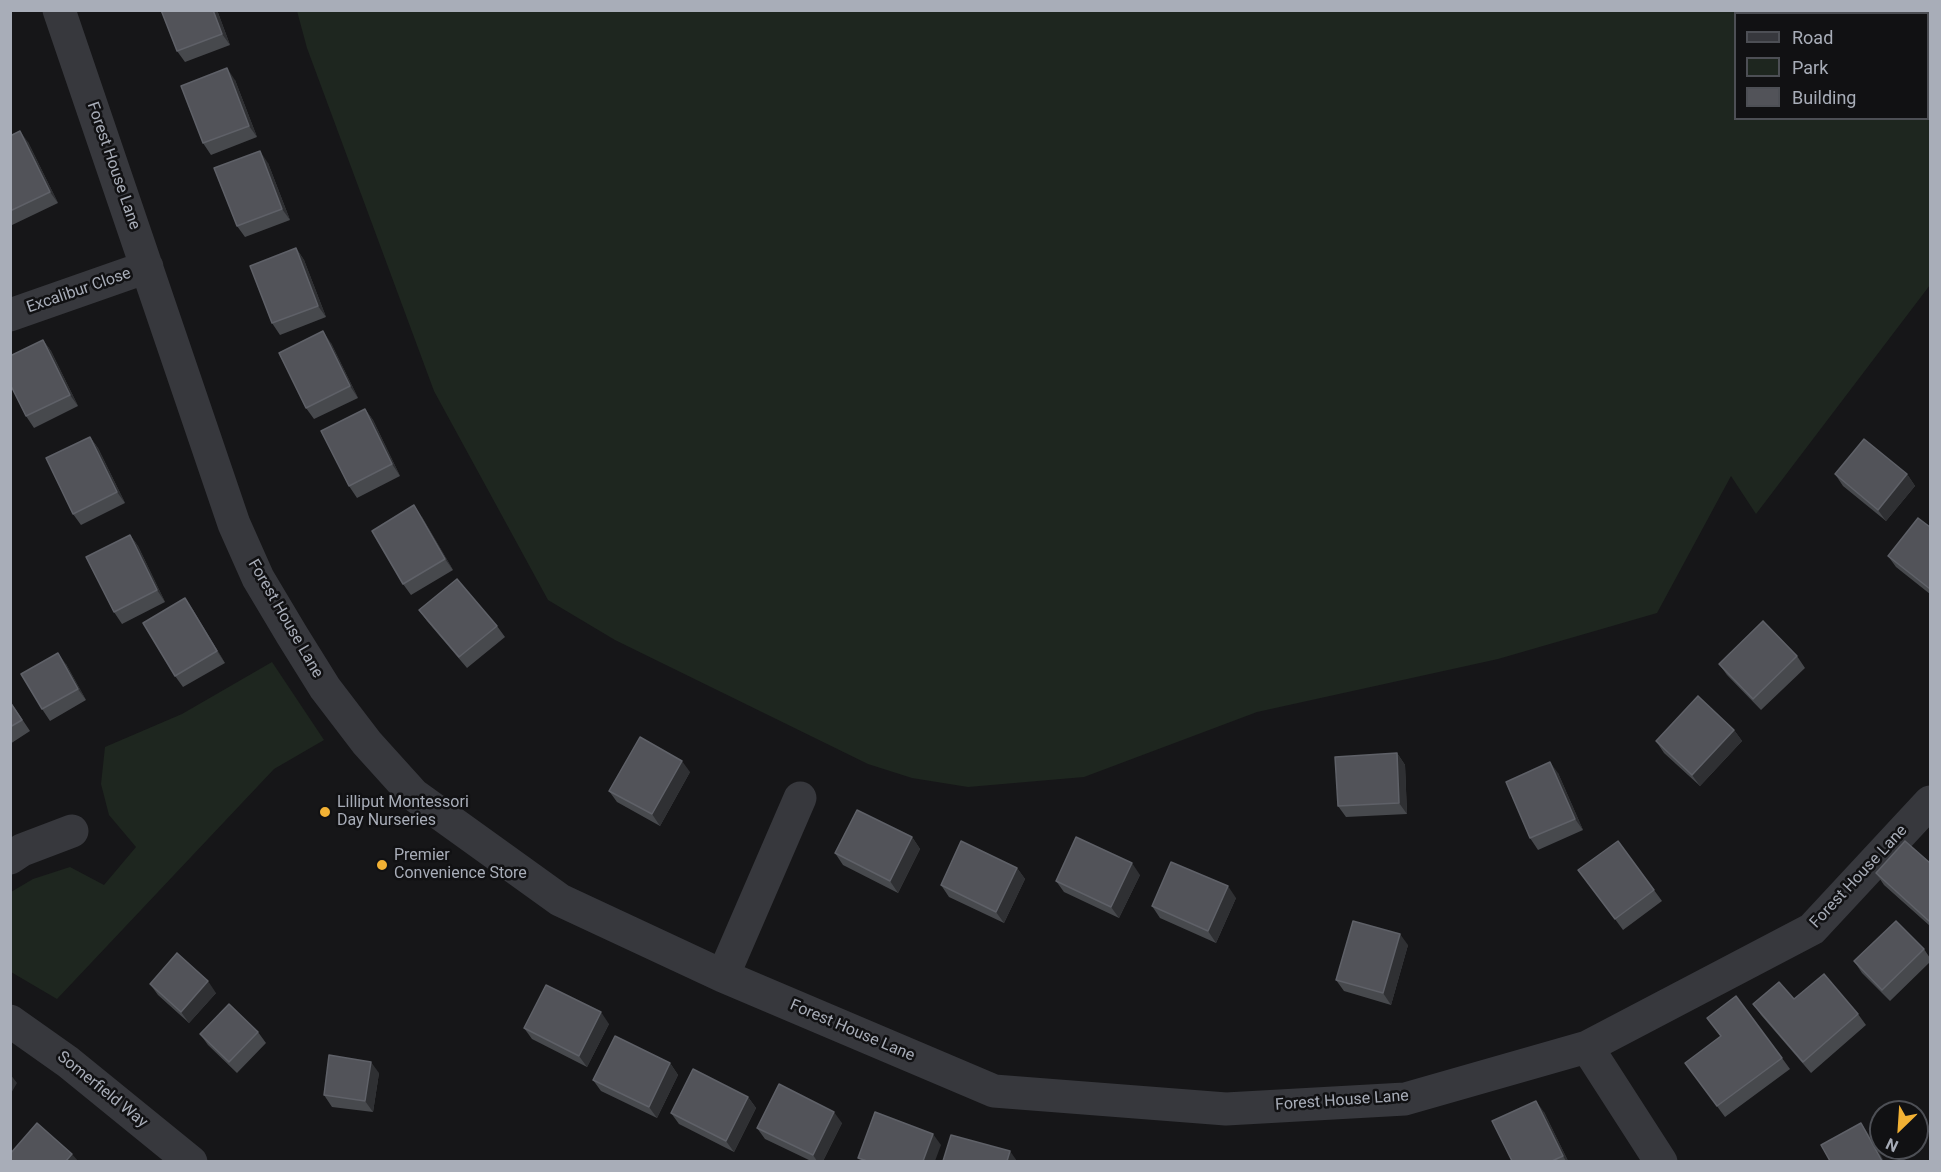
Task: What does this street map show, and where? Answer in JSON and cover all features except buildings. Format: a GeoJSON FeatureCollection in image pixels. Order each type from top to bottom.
{"type":"FeatureCollection","features":[{"type":"Feature","properties":{"kind":"street","name":"Forest House Lane"},"geometry":{"type":"LineString","coordinates":[[59,10],[234,524],[258,578],[325,688],[367,743],[414,795],[560,900],[723,976],[994,1091],[1226,1109],[1404,1099],[1587,1047],[1812,929],[1930,802]]}},
{"type":"Feature","properties":{"kind":"street","name":"Excalibur Close"},"geometry":{"type":"LineString","coordinates":[[10,315],[147,267]]}},
{"type":"Feature","properties":{"kind":"street"},"geometry":{"type":"LineString","coordinates":[[723,976],[800,798]]}},
{"type":"Feature","properties":{"kind":"street"},"geometry":{"type":"LineString","coordinates":[[10,858],[22,850],[72,831]]}},
{"type":"Feature","properties":{"kind":"street","name":"Somerfield Way"},"geometry":{"type":"LineString","coordinates":[[10,1021],[59,1055],[191,1161]]}},
{"type":"Feature","properties":{"kind":"street"},"geometry":{"type":"LineString","coordinates":[[1587,1047],[1660,1161]]}},
{"type":"Feature","properties":{"kind":"green space"},"geometry":{"type":"Polygon","coordinates":[[[297,11],[1930,11],[1930,285],[1756,514],[1731,476],[1657,613],[1498,659],[1257,712],[1084,777],[968,787],[912,778],[868,764],[615,640],[548,600],[434,391],[307,48],[297,11]]]}},
{"type":"Feature","properties":{"kind":"green space"},"geometry":{"type":"Polygon","coordinates":[[[272,662],[324,740],[274,769],[57,999],[11,972],[11,892],[33,879],[70,867],[104,885],[136,847],[109,815],[101,784],[105,747],[182,714],[272,662]]]}},
{"type":"Feature","properties":{"kind":"place","name":"Lilliput Montessori Day Nurseries"},"geometry":{"type":"Point","coordinates":[325,812]}},
{"type":"Feature","properties":{"kind":"place","name":"Premier Convenience Store"},"geometry":{"type":"Point","coordinates":[382,865]}}]}
